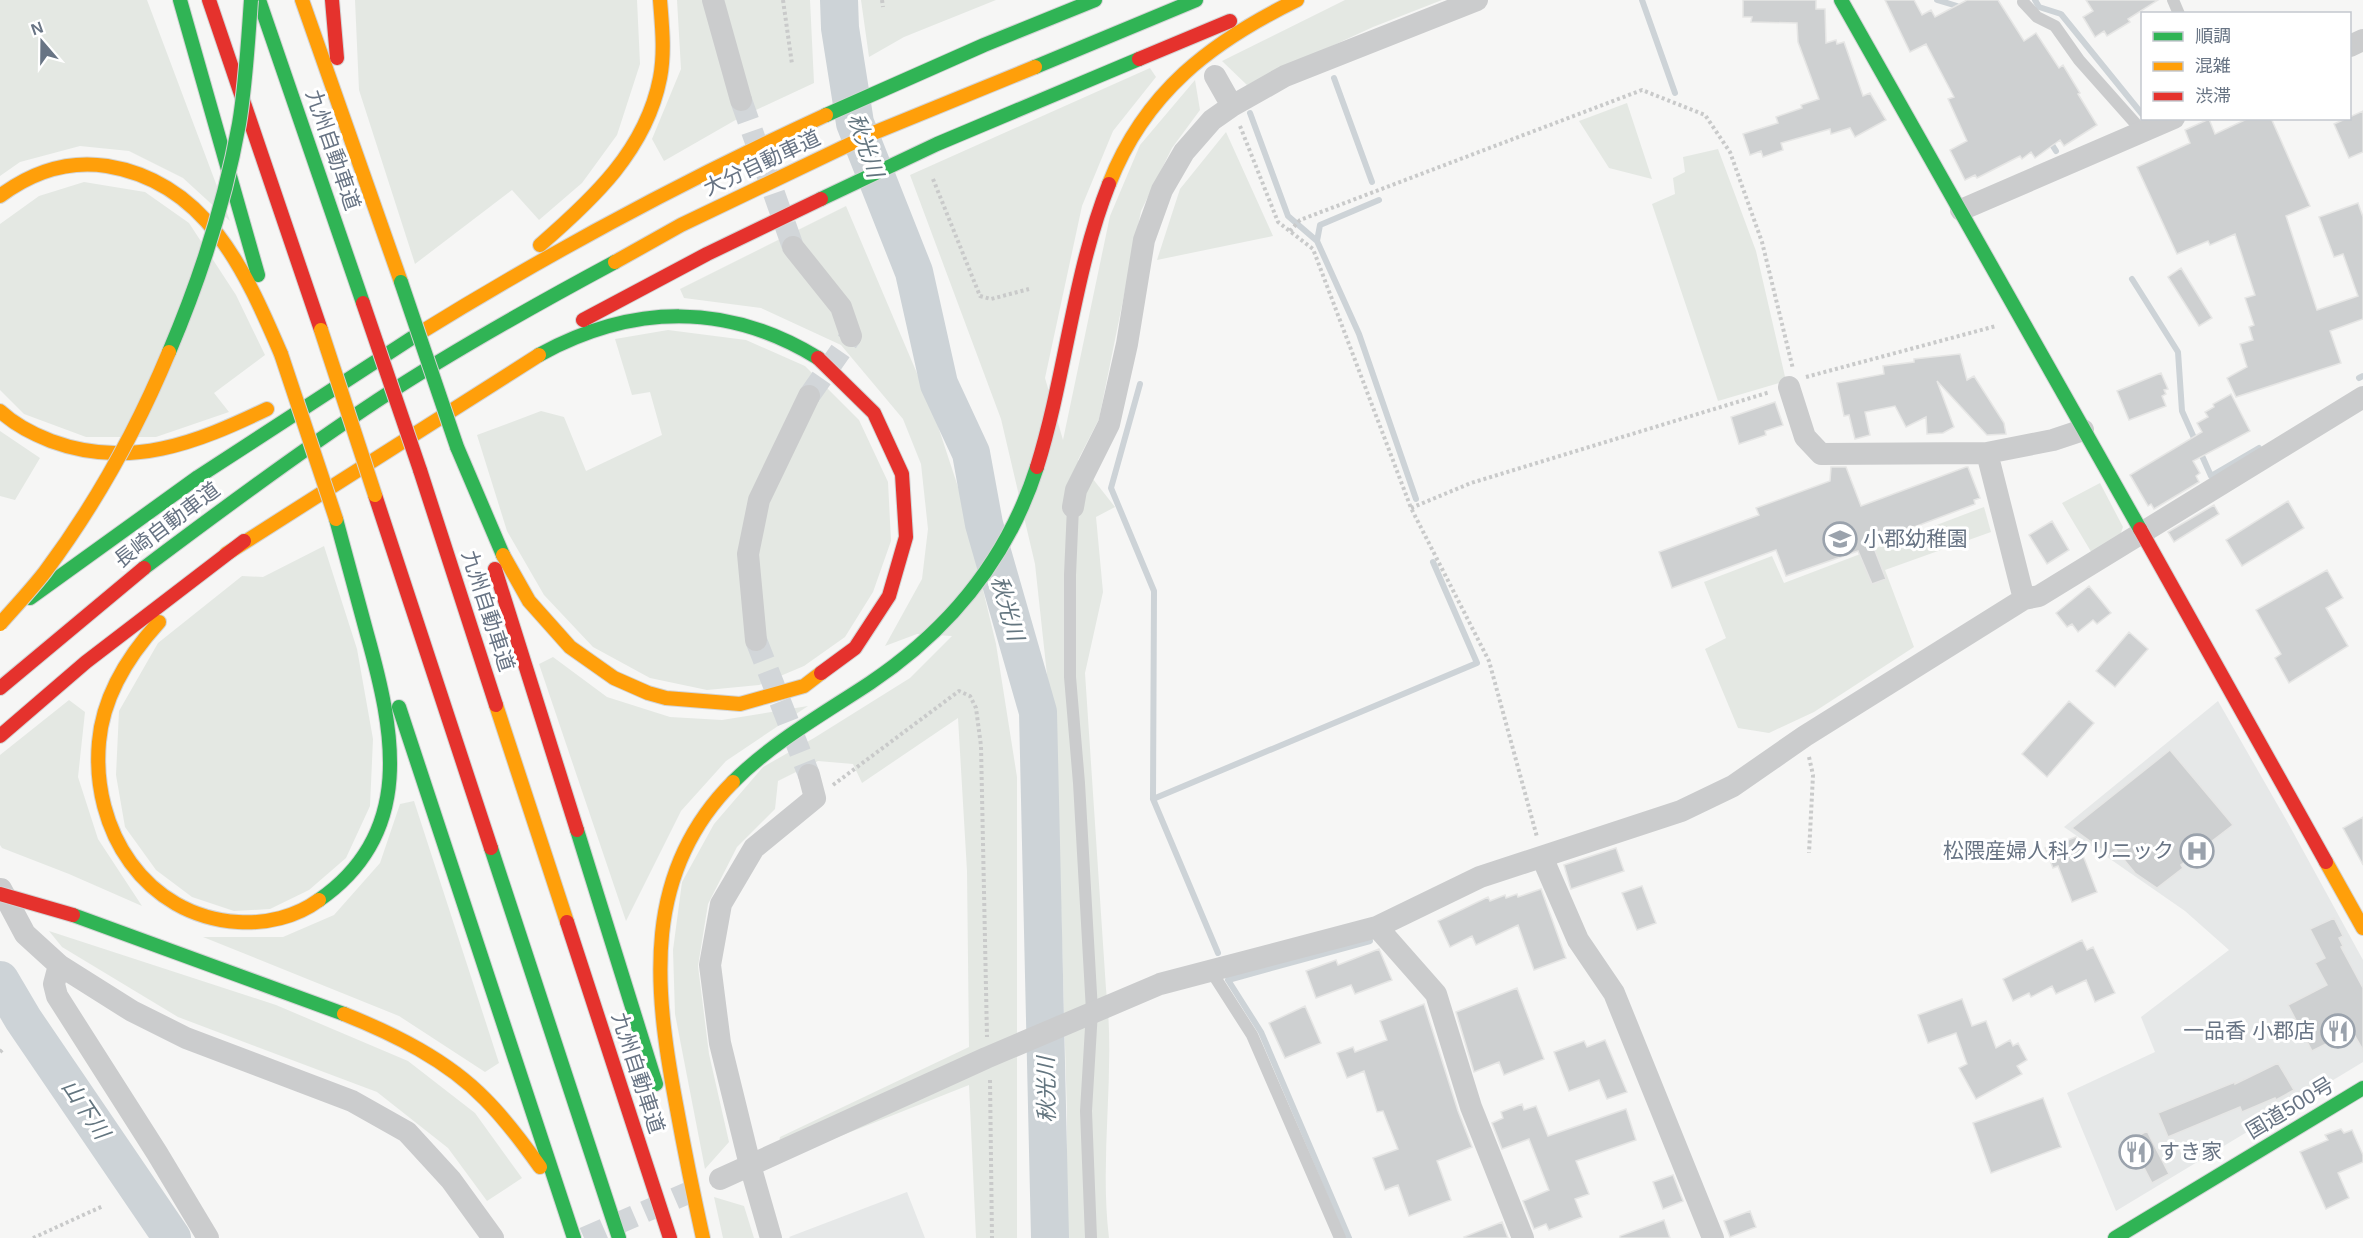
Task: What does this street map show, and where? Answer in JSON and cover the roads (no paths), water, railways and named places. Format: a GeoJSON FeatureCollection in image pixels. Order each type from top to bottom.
{"type":"FeatureCollection","features":[{"type":"Feature","properties":{"kind":"main road"},"geometry":{"type":"LineString","coordinates":[[180,0],[216,133],[281,354],[459,884],[573,1236]]}},
{"type":"Feature","properties":{"kind":"main road"},"geometry":{"type":"LineString","coordinates":[[209,0],[321,330],[619,1238]]}},
{"type":"Feature","properties":{"kind":"main road"},"geometry":{"type":"LineString","coordinates":[[0,623],[45,570],[88,507],[132,431],[166,363],[196,287],[221,203],[241,110],[251,0]]}},
{"type":"Feature","properties":{"kind":"main road","name":"九州自動車道"},"geometry":{"type":"LineString","coordinates":[[259,0],[420,470],[670,1238]]}},
{"type":"Feature","properties":{"kind":"main road"},"geometry":{"type":"LineString","coordinates":[[332,0],[339,66],[401,282]]}},
{"type":"Feature","properties":{"kind":"main road"},"geometry":{"type":"LineString","coordinates":[[449,314],[578,214],[603,189],[623,162],[640,135],[652,108],[660,80],[664,49],[660,0]]}},
{"type":"Feature","properties":{"kind":"main road","name":"大分自動車道"},"geometry":{"type":"LineString","coordinates":[[355,362],[449,314],[796,122],[917,68],[1093,0]]}},
{"type":"Feature","properties":{"kind":"main road","name":"大分自動車道"},"geometry":{"type":"LineString","coordinates":[[368,407],[467,345],[690,220],[871,134],[1196,0]]}},
{"type":"Feature","properties":{"kind":"main road"},"geometry":{"type":"LineString","coordinates":[[0,736],[86,662],[226,554],[370,451],[499,369],[639,289],[822,197],[937,144],[1282,0]]}},
{"type":"Feature","properties":{"kind":"main road"},"geometry":{"type":"LineString","coordinates":[[703,1238],[669,1066],[660,995],[659,954],[662,921],[668,889],[678,860],[707,808],[728,783],[779,742],[902,660],[955,614],[988,570],[1004,544],[1031,484],[1053,413],[1099,210],[1114,172],[1136,129],[1153,105],[1196,61],[1249,24],[1298,0]]}},
{"type":"Feature","properties":{"kind":"main road"},"geometry":{"type":"LineString","coordinates":[[1840,0],[1961,210],[2363,928]]}},
{"type":"Feature","properties":{"kind":"main road"},"geometry":{"type":"LineString","coordinates":[[303,2],[457,447],[699,1221]]}},
{"type":"Feature","properties":{"kind":"main road"},"geometry":{"type":"LineString","coordinates":[[0,411],[27,430],[54,444],[90,452],[137,455],[177,447],[223,431],[355,362],[530,253],[651,186],[796,122]]}},
{"type":"Feature","properties":{"kind":"main road"},"geometry":{"type":"LineString","coordinates":[[0,196],[14,185],[35,174],[82,163],[107,164],[132,170],[155,180],[177,193],[218,233],[249,282],[281,354]]}},
{"type":"Feature","properties":{"kind":"main road"},"geometry":{"type":"LineString","coordinates":[[226,554],[504,376],[558,345],[617,322],[650,317],[709,316],[738,321],[776,334],[816,357],[851,384],[873,411],[896,455],[904,479],[908,523],[904,558],[884,608],[870,630],[843,660],[825,674],[788,692],[744,704],[714,706],[681,702],[648,694],[601,671],[570,647],[546,623],[510,570],[457,447]]}},
{"type":"Feature","properties":{"kind":"main road","name":"長崎自動車道"},"geometry":{"type":"LineString","coordinates":[[0,623],[102,544],[164,499],[237,451],[355,362]]}},
{"type":"Feature","properties":{"kind":"main road"},"geometry":{"type":"LineString","coordinates":[[336,519],[376,659],[387,715],[391,754],[386,807],[368,852],[336,889],[319,903],[297,914],[250,924],[227,923],[203,918],[162,896],[144,880],[128,858],[114,832],[104,805],[97,750],[108,700],[119,675],[133,651],[175,607],[234,558],[499,369]]}},
{"type":"Feature","properties":{"kind":"main road","name":"長崎自動車道"},"geometry":{"type":"LineString","coordinates":[[0,688],[133,577],[222,509],[368,407]]}},
{"type":"Feature","properties":{"kind":"main road"},"geometry":{"type":"LineString","coordinates":[[0,609],[158,496],[237,451]]}},
{"type":"Feature","properties":{"kind":"main road"},"geometry":{"type":"LineString","coordinates":[[0,894],[73,915],[329,1007],[380,1028],[436,1058],[466,1079],[516,1132],[556,1195],[573,1236]]}},
{"type":"Feature","properties":{"kind":"main road","name":"国道500号"},"geometry":{"type":"LineString","coordinates":[[2126,1235],[2363,1088]]}},
{"type":"Feature","properties":{"kind":"street"},"geometry":{"type":"LineString","coordinates":[[713,0],[741,100]]}},
{"type":"Feature","properties":{"kind":"street"},"geometry":{"type":"LineString","coordinates":[[1073,507],[1080,481],[1087,465],[1099,448],[1109,424],[1127,344],[1144,240],[1162,190],[1184,152],[1212,120],[1285,76],[1478,0]]}},
{"type":"Feature","properties":{"kind":"street"},"geometry":{"type":"LineString","coordinates":[[1215,76],[1232,106]]}},
{"type":"Feature","properties":{"kind":"street"},"geometry":{"type":"LineString","coordinates":[[1961,210],[2169,120]]}},
{"type":"Feature","properties":{"kind":"street"},"geometry":{"type":"LineString","coordinates":[[793,247],[841,307],[851,336]]}},
{"type":"Feature","properties":{"kind":"street"},"geometry":{"type":"LineString","coordinates":[[1789,387],[1805,437],[1821,454],[1987,453],[2053,440],[2083,430]]}},
{"type":"Feature","properties":{"kind":"street"},"geometry":{"type":"LineString","coordinates":[[756,640],[748,554],[759,500],[809,396]]}},
{"type":"Feature","properties":{"kind":"street"},"geometry":{"type":"LineString","coordinates":[[720,1179],[1089,1013],[1160,984],[1377,927],[1480,878],[1681,811],[1733,786],[1805,736],[2024,599],[2039,596],[2363,397]]}},
{"type":"Feature","properties":{"kind":"street"},"geometry":{"type":"LineString","coordinates":[[1987,453],[2024,599]]}},
{"type":"Feature","properties":{"kind":"street"},"geometry":{"type":"LineString","coordinates":[[771,1238],[750,1165],[720,1042],[710,965],[722,904],[754,848],[815,798],[809,775]]}},
{"type":"Feature","properties":{"kind":"street"},"geometry":{"type":"LineString","coordinates":[[1542,857],[1578,940],[1614,993],[1713,1238]]}},
{"type":"Feature","properties":{"kind":"street"},"geometry":{"type":"LineString","coordinates":[[0,888],[25,934],[59,965],[132,1011],[186,1038],[352,1101],[407,1132],[451,1180],[493,1238]]}},
{"type":"Feature","properties":{"kind":"street"},"geometry":{"type":"LineString","coordinates":[[1377,927],[1436,994],[1471,1107],[1523,1238]]}},
{"type":"Feature","properties":{"kind":"street"},"geometry":{"type":"LineString","coordinates":[[59,965],[54,984],[57,996],[208,1238]]}},
{"type":"Feature","properties":{"kind":"lane"},"geometry":{"type":"LineString","coordinates":[[2023,2],[2037,18],[2055,26],[2079,60],[2134,123],[2139,133]]}},
{"type":"Feature","properties":{"kind":"lane"},"geometry":{"type":"LineString","coordinates":[[1073,507],[1070,676],[1079,783],[1089,1013],[1086,1111],[1091,1238]]}},
{"type":"Feature","properties":{"kind":"lane"},"geometry":{"type":"LineString","coordinates":[[1211,971],[1252,1035],[1340,1238]]}},
{"type":"Feature","properties":{"kind":"waterway","name":"秋光川"},"geometry":{"type":"LineString","coordinates":[[839,0],[840,28],[855,123],[914,272],[939,384],[971,453],[984,524],[1038,712],[1050,1238]]}},
{"type":"Feature","properties":{"kind":"waterway"},"geometry":{"type":"LineString","coordinates":[[1642,0],[1675,93]]}},
{"type":"Feature","properties":{"kind":"waterway"},"geometry":{"type":"LineString","coordinates":[[1937,0],[1957,6],[1960,10]]}},
{"type":"Feature","properties":{"kind":"waterway"},"geometry":{"type":"LineString","coordinates":[[2035,0],[2039,7],[2061,14],[2141,113]]}},
{"type":"Feature","properties":{"kind":"waterway"},"geometry":{"type":"LineString","coordinates":[[1334,78],[1372,182]]}},
{"type":"Feature","properties":{"kind":"waterway"},"geometry":{"type":"LineString","coordinates":[[1250,113],[1288,216],[1317,241],[1359,334],[1416,499]]}},
{"type":"Feature","properties":{"kind":"waterway"},"geometry":{"type":"LineString","coordinates":[[2049,140],[2056,151]]}},
{"type":"Feature","properties":{"kind":"waterway"},"geometry":{"type":"LineString","coordinates":[[1317,241],[1320,225],[1379,200]]}},
{"type":"Feature","properties":{"kind":"waterway"},"geometry":{"type":"LineString","coordinates":[[2132,279],[2178,352],[2182,411],[2211,476],[2259,448]]}},
{"type":"Feature","properties":{"kind":"waterway"},"geometry":{"type":"LineString","coordinates":[[2359,378],[2363,376]]}},
{"type":"Feature","properties":{"kind":"waterway"},"geometry":{"type":"LineString","coordinates":[[1140,384],[1111,488],[1154,591],[1153,799]]}},
{"type":"Feature","properties":{"kind":"waterway"},"geometry":{"type":"LineString","coordinates":[[1218,953],[1153,799],[1477,663],[1433,562]]}},
{"type":"Feature","properties":{"kind":"waterway"},"geometry":{"type":"LineString","coordinates":[[1349,1238],[1261,1032],[1228,980],[1370,941]]}},
{"type":"Feature","properties":{"kind":"waterway","name":"山下川"},"geometry":{"type":"LineString","coordinates":[[0,980],[23,1019],[172,1238]]}},
{"type":"Feature","properties":{"kind":"tunnel"},"geometry":{"type":"LineString","coordinates":[[741,100],[793,247]]}},
{"type":"Feature","properties":{"kind":"tunnel"},"geometry":{"type":"LineString","coordinates":[[809,396],[851,336]]}},
{"type":"Feature","properties":{"kind":"tunnel"},"geometry":{"type":"LineString","coordinates":[[756,640],[809,775]]}},
{"type":"Feature","properties":{"kind":"tunnel"},"geometry":{"type":"LineString","coordinates":[[584,1238],[704,1186]]}},
{"type":"Feature","properties":{"kind":"place","name":"小郡幼稚園"},"geometry":{"type":"Point","coordinates":[1840,539]}},
{"type":"Feature","properties":{"kind":"place","name":"松隈産婦人科クリニック"},"geometry":{"type":"Point","coordinates":[2197,851]}},
{"type":"Feature","properties":{"kind":"place","name":"一品香 小郡店"},"geometry":{"type":"Point","coordinates":[2338,1031]}},
{"type":"Feature","properties":{"kind":"place","name":"すき家"},"geometry":{"type":"Point","coordinates":[2136,1152]}}]}
